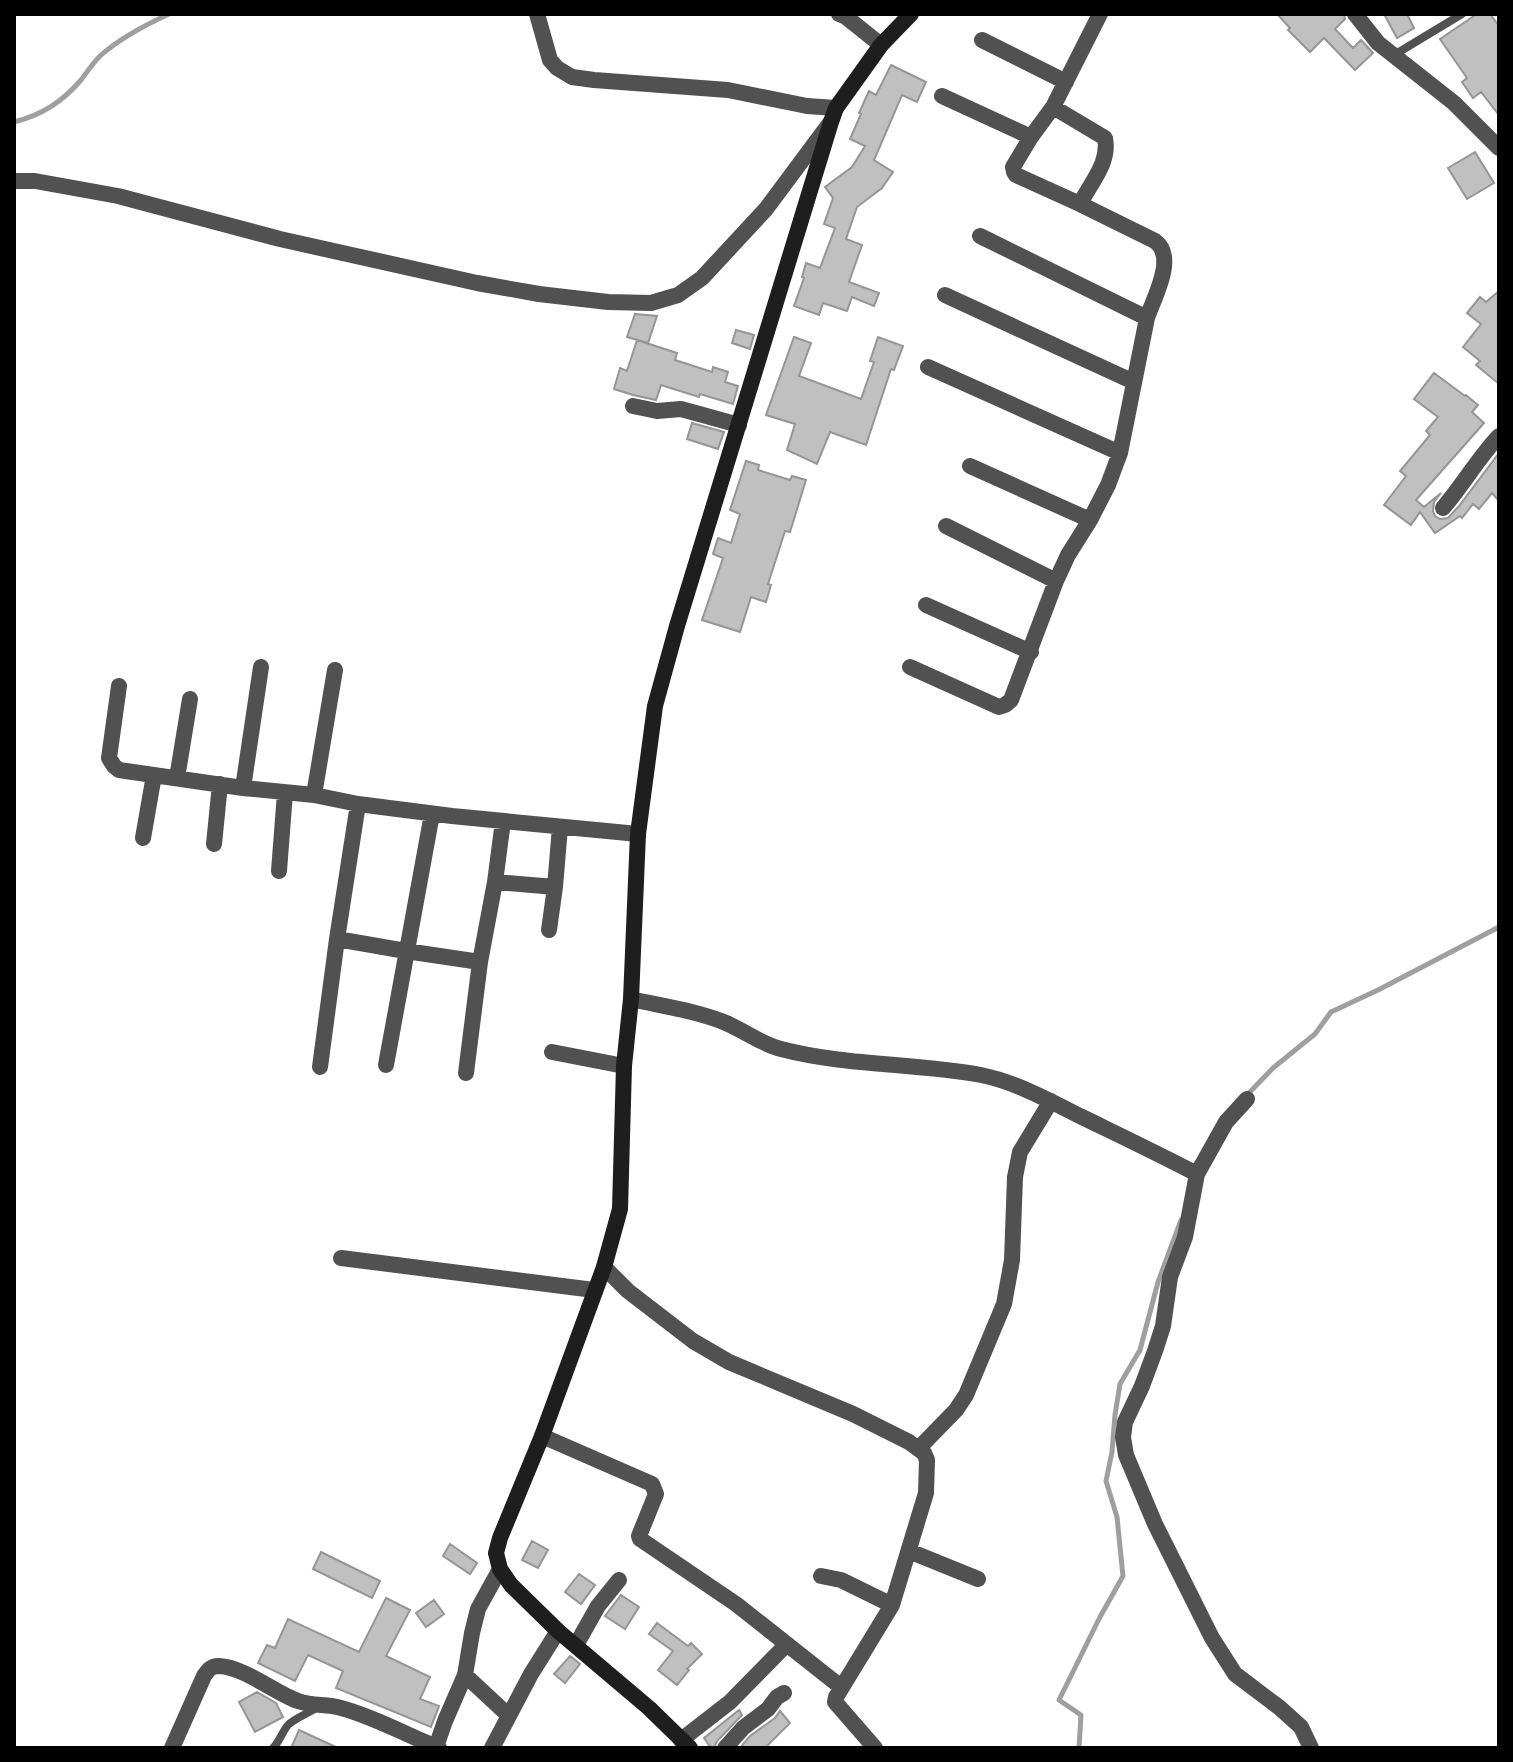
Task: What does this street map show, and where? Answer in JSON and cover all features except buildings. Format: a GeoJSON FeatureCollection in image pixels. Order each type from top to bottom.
{"type":"FeatureCollection","features":[{"type":"Feature","properties":{"kind":"street"},"geometry":{"type":"LineString","coordinates":[[537,14],[550,60],[572,77],[728,90],[807,106],[833,115]]}},
{"type":"Feature","properties":{"kind":"street"},"geometry":{"type":"LineString","coordinates":[[839,14],[881,45]]}},
{"type":"Feature","properties":{"kind":"street"},"geometry":{"type":"LineString","coordinates":[[14,181],[35,181],[118,196],[280,239],[477,283],[608,302],[651,303],[678,295],[702,278],[766,209],[881,45],[911,14]]}},
{"type":"Feature","properties":{"kind":"street"},"geometry":{"type":"LineString","coordinates":[[910,667],[999,707],[1011,700],[1056,581],[1108,485],[1120,453],[1147,318],[1165,268],[1165,252],[1161,245],[1016,175],[1013,167],[1053,107],[1100,14]]}},
{"type":"Feature","properties":{"kind":"street"},"geometry":{"type":"LineString","coordinates":[[1355,14],[1372,37],[1454,103],[1499,148]]}},
{"type":"Feature","properties":{"kind":"street"},"geometry":{"type":"LineString","coordinates":[[982,40],[1066,82]]}},
{"type":"Feature","properties":{"kind":"street"},"geometry":{"type":"LineString","coordinates":[[942,96],[1031,137]]}},
{"type":"Feature","properties":{"kind":"street"},"geometry":{"type":"LineString","coordinates":[[1053,107],[1105,138],[1107,148],[1104,162],[1080,204]]}},
{"type":"Feature","properties":{"kind":"street"},"geometry":{"type":"LineString","coordinates":[[787,1644],[686,1744],[649,1708],[558,1631],[511,1585],[500,1569],[496,1553],[604,1267],[620,1209],[624,1066],[631,999],[638,834],[655,706],[833,115]]}},
{"type":"Feature","properties":{"kind":"street"},"geometry":{"type":"LineString","coordinates":[[980,236],[1147,318]]}},
{"type":"Feature","properties":{"kind":"street"},"geometry":{"type":"LineString","coordinates":[[945,295],[1134,382]]}},
{"type":"Feature","properties":{"kind":"street"},"geometry":{"type":"LineString","coordinates":[[928,367],[1120,453]]}},
{"type":"Feature","properties":{"kind":"street"},"geometry":{"type":"LineString","coordinates":[[633,406],[657,411],[681,409],[739,425]]}},
{"type":"Feature","properties":{"kind":"street"},"geometry":{"type":"LineString","coordinates":[[1443,508],[1499,436]]}},
{"type":"Feature","properties":{"kind":"street"},"geometry":{"type":"LineString","coordinates":[[970,466],[1090,520]]}},
{"type":"Feature","properties":{"kind":"street"},"geometry":{"type":"LineString","coordinates":[[946,526],[1056,581]]}},
{"type":"Feature","properties":{"kind":"street"},"geometry":{"type":"LineString","coordinates":[[926,605],[1031,652]]}},
{"type":"Feature","properties":{"kind":"street"},"geometry":{"type":"LineString","coordinates":[[243,788],[261,667]]}},
{"type":"Feature","properties":{"kind":"street"},"geometry":{"type":"LineString","coordinates":[[314,795],[335,670]]}},
{"type":"Feature","properties":{"kind":"street"},"geometry":{"type":"LineString","coordinates":[[119,686],[109,758],[119,770],[432,814],[638,834]]}},
{"type":"Feature","properties":{"kind":"street"},"geometry":{"type":"LineString","coordinates":[[177,778],[190,699]]}},
{"type":"Feature","properties":{"kind":"street"},"geometry":{"type":"LineString","coordinates":[[143,838],[154,775]]}},
{"type":"Feature","properties":{"kind":"street"},"geometry":{"type":"LineString","coordinates":[[214,844],[220,784]]}},
{"type":"Feature","properties":{"kind":"street"},"geometry":{"type":"LineString","coordinates":[[279,871],[285,793]]}},
{"type":"Feature","properties":{"kind":"street"},"geometry":{"type":"LineString","coordinates":[[320,1067],[358,804]]}},
{"type":"Feature","properties":{"kind":"street"},"geometry":{"type":"LineString","coordinates":[[386,1065],[432,814]]}},
{"type":"Feature","properties":{"kind":"street"},"geometry":{"type":"LineString","coordinates":[[466,1073],[503,821]]}},
{"type":"Feature","properties":{"kind":"street"},"geometry":{"type":"LineString","coordinates":[[549,930],[560,827]]}},
{"type":"Feature","properties":{"kind":"street"},"geometry":{"type":"LineString","coordinates":[[495,882],[555,887]]}},
{"type":"Feature","properties":{"kind":"street"},"geometry":{"type":"LineString","coordinates":[[337,939],[480,962]]}},
{"type":"Feature","properties":{"kind":"street"},"geometry":{"type":"LineString","coordinates":[[631,999],[711,1018],[778,1049],[836,1060],[982,1075],[1002,1081],[1051,1101],[1197,1174]]}},
{"type":"Feature","properties":{"kind":"street"},"geometry":{"type":"LineString","coordinates":[[552,1052],[624,1066]]}},
{"type":"Feature","properties":{"kind":"street"},"geometry":{"type":"LineString","coordinates":[[1247,1099],[1226,1122],[1197,1174],[1185,1237],[1170,1277],[1163,1326],[1142,1386],[1125,1422],[1123,1437],[1126,1455],[1155,1524],[1212,1638],[1235,1674],[1301,1727],[1311,1748]]}},
{"type":"Feature","properties":{"kind":"street"},"geometry":{"type":"LineString","coordinates":[[919,1448],[956,1410],[966,1395],[1004,1304],[1012,1260],[1015,1177],[1020,1152],[1051,1101]]}},
{"type":"Feature","properties":{"kind":"street"},"geometry":{"type":"LineString","coordinates":[[341,1258],[594,1290]]}},
{"type":"Feature","properties":{"kind":"street"},"geometry":{"type":"LineString","coordinates":[[604,1267],[628,1291],[693,1341],[729,1362],[853,1414],[919,1448],[927,1460],[926,1493],[892,1605],[837,1693],[835,1702],[863,1744]]}},
{"type":"Feature","properties":{"kind":"street"},"geometry":{"type":"LineString","coordinates":[[542,1436],[652,1484],[656,1494],[640,1539],[736,1604],[841,1687]]}},
{"type":"Feature","properties":{"kind":"street"},"geometry":{"type":"LineString","coordinates":[[909,1551],[978,1579]]}},
{"type":"Feature","properties":{"kind":"street"},"geometry":{"type":"LineString","coordinates":[[172,1748],[197,1689],[210,1668],[218,1666],[247,1675],[291,1698],[318,1707],[338,1707],[363,1715],[438,1748],[445,1721],[465,1675],[478,1609],[500,1569]]}},
{"type":"Feature","properties":{"kind":"street"},"geometry":{"type":"LineString","coordinates":[[821,1576],[841,1580],[892,1605]]}},
{"type":"Feature","properties":{"kind":"street"},"geometry":{"type":"LineString","coordinates":[[576,1645],[598,1606],[619,1580]]}},
{"type":"Feature","properties":{"kind":"street"},"geometry":{"type":"LineString","coordinates":[[492,1748],[558,1631]]}},
{"type":"Feature","properties":{"kind":"street"},"geometry":{"type":"LineString","coordinates":[[465,1675],[508,1715]]}},
{"type":"Feature","properties":{"kind":"street"},"geometry":{"type":"LineString","coordinates":[[725,1748],[784,1693]]}},
{"type":"Feature","properties":{"kind":"lane"},"geometry":{"type":"LineString","coordinates":[[1394,56],[1462,14]]}},
{"type":"Feature","properties":{"kind":"lane"},"geometry":{"type":"LineString","coordinates":[[273,1748],[291,1722],[318,1707]]}},
{"type":"Feature","properties":{"kind":"waterway"},"geometry":{"type":"LineString","coordinates":[[14,122],[34,116],[59,101],[108,49],[169,14]]}},
{"type":"Feature","properties":{"kind":"waterway"},"geometry":{"type":"LineString","coordinates":[[1246,1096],[1273,1068],[1315,1034],[1331,1012],[1499,927]]}},
{"type":"Feature","properties":{"kind":"waterway"},"geometry":{"type":"LineString","coordinates":[[1079,1748],[1081,1715],[1059,1700],[1123,1576],[1117,1517],[1106,1481],[1120,1384],[1140,1350],[1158,1282],[1181,1220]]}}]}
